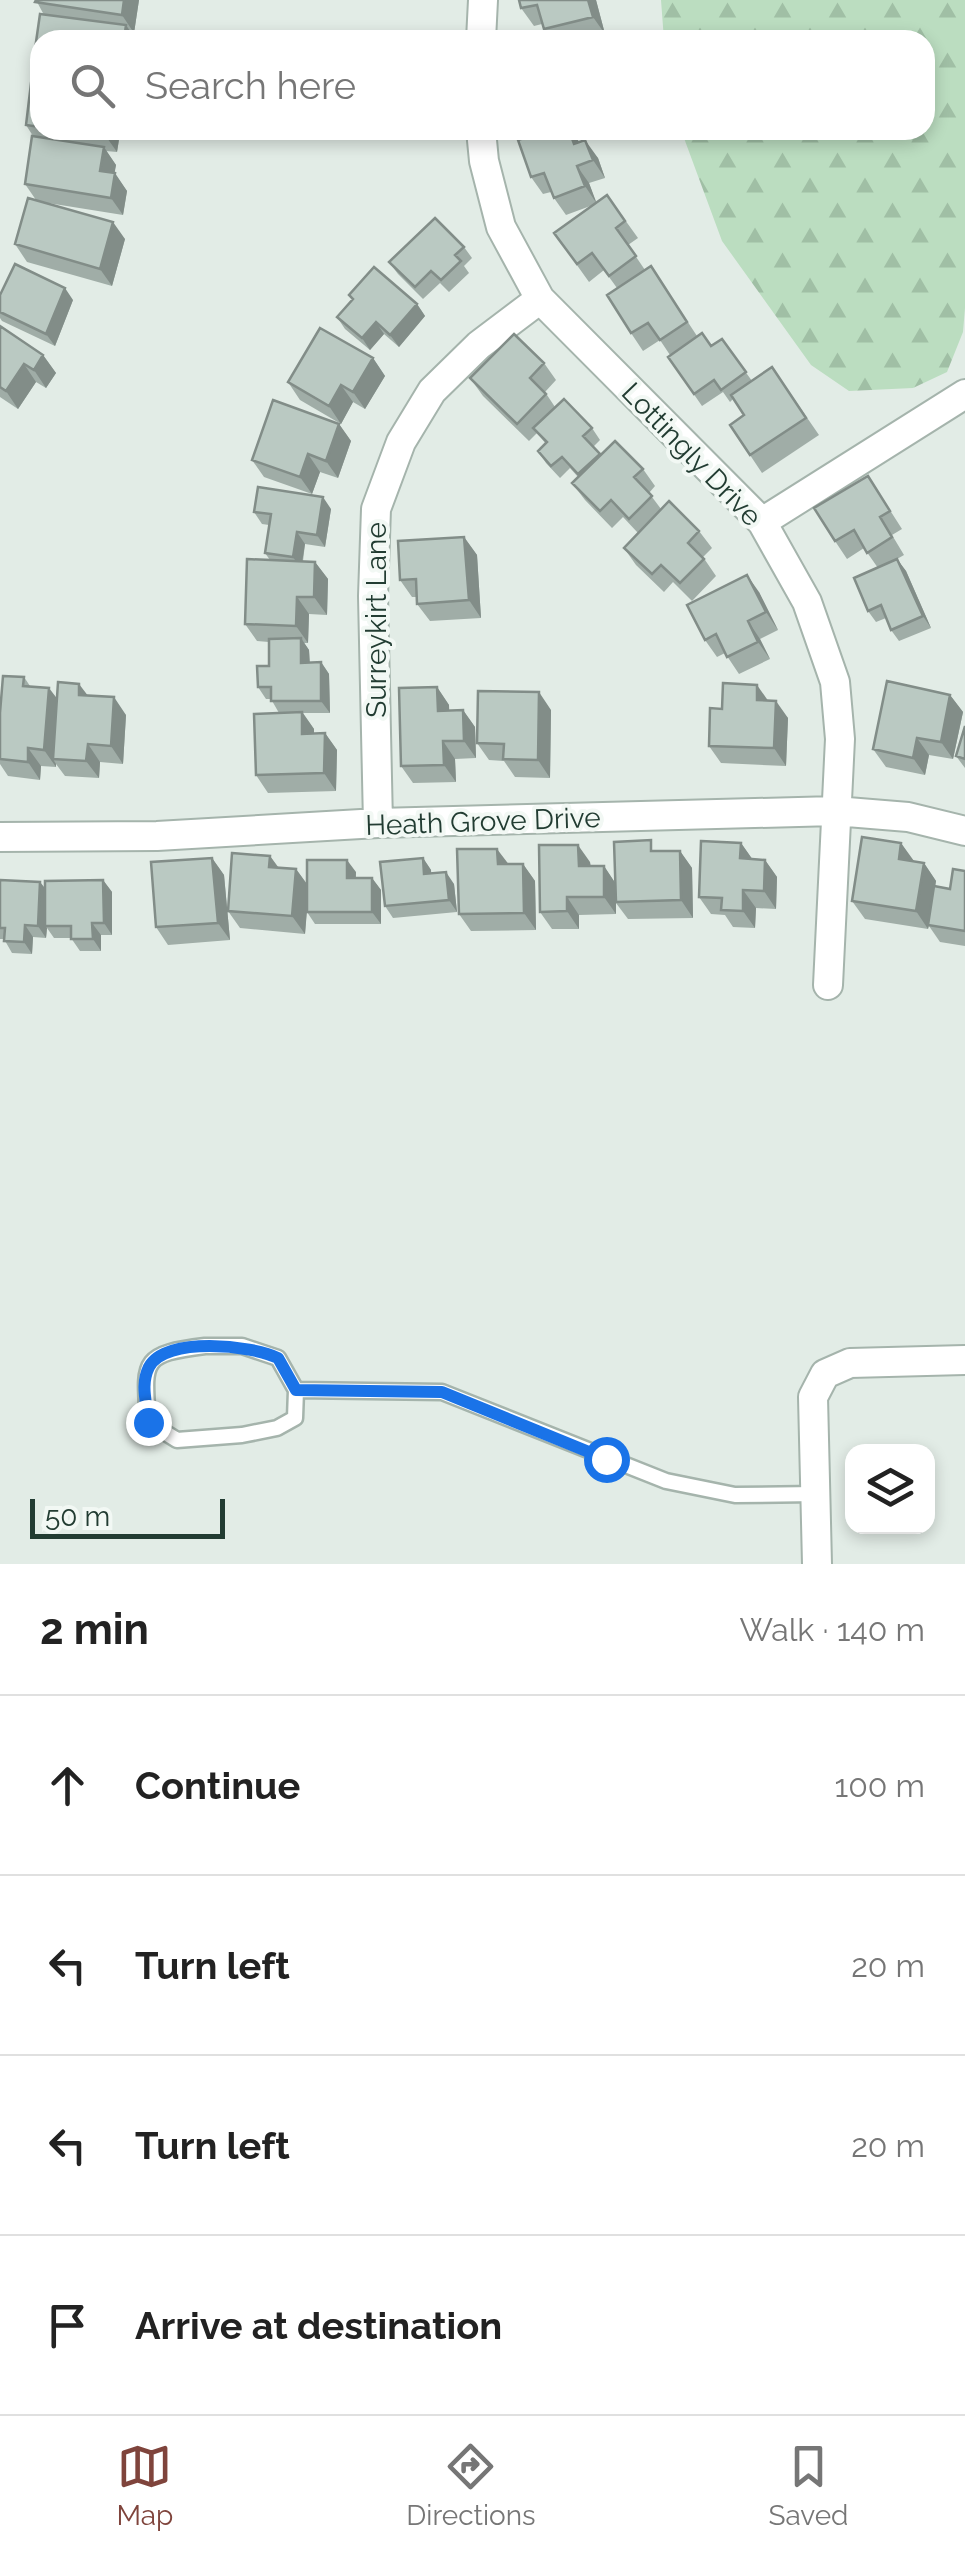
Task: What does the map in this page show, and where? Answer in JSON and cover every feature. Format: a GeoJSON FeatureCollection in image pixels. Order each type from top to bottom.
{"type":"FeatureCollection","features":[{"type":"Feature","properties":{"kind":"street"},"geometry":{"type":"LineString","coordinates":[[482,30],[483,0]]}},
{"type":"Feature","properties":{"kind":"street","name":"Lottingly Drive"},"geometry":{"type":"LineString","coordinates":[[482,140],[500,227],[540,300],[762,522],[807,602],[835,682],[840,739],[828,985]]}},
{"type":"Feature","properties":{"kind":"street","name":"Surreykirt Lane"},"geometry":{"type":"LineString","coordinates":[[378,823],[373,596],[376,509],[401,442],[432,390],[478,345],[540,300]]}},
{"type":"Feature","properties":{"kind":"street"},"geometry":{"type":"LineString","coordinates":[[762,522],[965,394]]}},
{"type":"Feature","properties":{"kind":"street","name":"Heath Grove Drive"},"geometry":{"type":"LineString","coordinates":[[0,836],[157,836],[378,823],[835,811],[908,817],[965,831]]}},
{"type":"Feature","properties":{"kind":"street"},"geometry":{"type":"LineString","coordinates":[[817,1564],[813,1397],[825,1374],[850,1362],[965,1360]]}},
{"type":"Feature","properties":{"kind":"lane"},"geometry":{"type":"LineString","coordinates":[[242,1346],[278,1358],[296,1390],[295,1418],[277,1428],[242,1436],[176,1440],[148,1422],[144,1392],[147,1370],[155,1358],[170,1351],[242,1346]]}},
{"type":"Feature","properties":{"kind":"lane"},"geometry":{"type":"LineString","coordinates":[[296,1390],[442,1392],[666,1482],[736,1495],[816,1494]]}},
{"type":"Feature","properties":{"kind":"green space"},"geometry":{"type":"Polygon","coordinates":[[[661,0],[965,0],[965,308],[963,332],[947,372],[913,388],[849,391],[811,365],[722,241],[685,140],[935,140],[935,30],[663,30],[661,0]]]}},
{"type":"Feature","properties":{"kind":"building"},"geometry":{"type":"Polygon","coordinates":[[[36,0],[124,0],[122,15],[36,0]]]}},
{"type":"Feature","properties":{"kind":"building"},"geometry":{"type":"Polygon","coordinates":[[[519,0],[588,0],[593,17],[544,29],[537,5],[521,8],[519,0]]]}},
{"type":"Feature","properties":{"kind":"building"},"geometry":{"type":"Polygon","coordinates":[[[40,14],[126,25],[125,30],[38,30],[40,14]]]}},
{"type":"Feature","properties":{"kind":"building"},"geometry":{"type":"Polygon","coordinates":[[[30,92],[30,126],[26,125],[30,92]]]}},
{"type":"Feature","properties":{"kind":"building"},"geometry":{"type":"Polygon","coordinates":[[[31,140],[104,147],[100,171],[115,173],[111,198],[25,184],[31,140]]]}},
{"type":"Feature","properties":{"kind":"building"},"geometry":{"type":"Polygon","coordinates":[[[518,140],[573,140],[574,144],[585,140],[593,160],[577,166],[585,186],[554,198],[544,173],[531,177],[518,140]]]}},
{"type":"Feature","properties":{"kind":"building"},"geometry":{"type":"Polygon","coordinates":[[[607,195],[625,221],[616,228],[636,256],[609,276],[592,253],[577,264],[554,233],[607,195]]]}},
{"type":"Feature","properties":{"kind":"building"},"geometry":{"type":"Polygon","coordinates":[[[28,198],[113,222],[100,269],[15,244],[28,198]]]}},
{"type":"Feature","properties":{"kind":"building"},"geometry":{"type":"Polygon","coordinates":[[[435,218],[464,247],[455,255],[461,261],[441,280],[431,271],[415,287],[389,262],[435,218]]]}},
{"type":"Feature","properties":{"kind":"building"},"geometry":{"type":"Polygon","coordinates":[[[15,264],[65,288],[46,334],[0,312],[0,295],[15,264]]]}},
{"type":"Feature","properties":{"kind":"building"},"geometry":{"type":"Polygon","coordinates":[[[651,266],[687,322],[660,340],[648,323],[631,333],[607,295],[651,266]]]}},
{"type":"Feature","properties":{"kind":"building"},"geometry":{"type":"Polygon","coordinates":[[[374,267],[417,304],[390,335],[376,322],[362,338],[337,317],[353,299],[349,295],[374,267]]]}},
{"type":"Feature","properties":{"kind":"building"},"geometry":{"type":"Polygon","coordinates":[[[0,326],[43,355],[34,370],[24,364],[6,391],[0,387],[0,326]]]}},
{"type":"Feature","properties":{"kind":"building"},"geometry":{"type":"Polygon","coordinates":[[[320,328],[373,358],[353,392],[341,385],[329,406],[288,382],[320,328]]]}},
{"type":"Feature","properties":{"kind":"building"},"geometry":{"type":"Polygon","coordinates":[[[702,333],[711,346],[722,339],[746,372],[721,390],[714,380],[694,394],[668,357],[702,333]]]}},
{"type":"Feature","properties":{"kind":"building"},"geometry":{"type":"Polygon","coordinates":[[[514,334],[544,363],[530,378],[546,394],[517,424],[470,378],[514,334]]]}},
{"type":"Feature","properties":{"kind":"building"},"geometry":{"type":"Polygon","coordinates":[[[772,367],[806,418],[750,455],[730,425],[744,415],[731,395],[772,367]]]}},
{"type":"Feature","properties":{"kind":"building"},"geometry":{"type":"Polygon","coordinates":[[[564,399],[592,428],[583,436],[600,454],[578,474],[562,457],[551,466],[538,451],[547,442],[533,428],[564,399]]]}},
{"type":"Feature","properties":{"kind":"building"},"geometry":{"type":"Polygon","coordinates":[[[273,400],[339,424],[326,461],[308,454],[300,477],[252,460],[273,400]]]}},
{"type":"Feature","properties":{"kind":"building"},"geometry":{"type":"Polygon","coordinates":[[[615,441],[643,469],[634,477],[652,496],[629,519],[611,500],[600,511],[572,483],[615,441]]]}},
{"type":"Feature","properties":{"kind":"building"},"geometry":{"type":"Polygon","coordinates":[[[868,476],[890,511],[880,517],[892,537],[867,553],[854,530],[835,541],[814,508],[868,476]]]}},
{"type":"Feature","properties":{"kind":"building"},"geometry":{"type":"Polygon","coordinates":[[[258,487],[323,497],[317,535],[297,532],[293,557],[265,553],[271,514],[254,512],[258,487]]]}},
{"type":"Feature","properties":{"kind":"building"},"geometry":{"type":"Polygon","coordinates":[[[669,501],[699,531],[688,543],[704,559],[680,583],[661,565],[652,574],[624,548],[669,501]]]}},
{"type":"Feature","properties":{"kind":"building"},"geometry":{"type":"Polygon","coordinates":[[[464,537],[469,600],[417,604],[416,579],[400,580],[398,541],[464,537]]]}},
{"type":"Feature","properties":{"kind":"building"},"geometry":{"type":"Polygon","coordinates":[[[247,559],[315,562],[314,597],[297,597],[296,626],[245,624],[247,559]]]}},
{"type":"Feature","properties":{"kind":"building"},"geometry":{"type":"Polygon","coordinates":[[[897,559],[923,616],[891,630],[881,605],[868,611],[854,578],[897,559]]]}},
{"type":"Feature","properties":{"kind":"building"},"geometry":{"type":"Polygon","coordinates":[[[747,575],[766,612],[748,621],[758,642],[727,657],[716,634],[705,640],[687,605],[747,575]]]}},
{"type":"Feature","properties":{"kind":"building"},"geometry":{"type":"Polygon","coordinates":[[[301,638],[301,663],[321,662],[321,701],[271,701],[271,687],[258,687],[257,666],[269,666],[269,639],[301,638]]]}},
{"type":"Feature","properties":{"kind":"building"},"geometry":{"type":"Polygon","coordinates":[[[3,676],[24,677],[23,686],[49,688],[44,750],[28,748],[28,762],[0,759],[3,676]]]}},
{"type":"Feature","properties":{"kind":"building"},"geometry":{"type":"Polygon","coordinates":[[[887,681],[950,695],[941,742],[917,738],[913,758],[873,749],[887,681]]]}},
{"type":"Feature","properties":{"kind":"building"},"geometry":{"type":"Polygon","coordinates":[[[58,682],[79,684],[79,695],[114,697],[111,746],[88,744],[86,761],[53,759],[58,682]]]}},
{"type":"Feature","properties":{"kind":"building"},"geometry":{"type":"Polygon","coordinates":[[[723,683],[757,685],[757,700],[776,701],[774,748],[709,746],[710,708],[722,709],[723,683]]]}},
{"type":"Feature","properties":{"kind":"building"},"geometry":{"type":"Polygon","coordinates":[[[437,687],[438,711],[463,710],[464,741],[443,741],[444,765],[401,766],[399,688],[437,687]]]}},
{"type":"Feature","properties":{"kind":"building"},"geometry":{"type":"Polygon","coordinates":[[[478,691],[539,692],[538,760],[503,759],[504,744],[477,743],[478,691]]]}},
{"type":"Feature","properties":{"kind":"building"},"geometry":{"type":"Polygon","coordinates":[[[302,712],[302,734],[325,733],[324,773],[256,775],[254,714],[302,712]]]}},
{"type":"Feature","properties":{"kind":"building"},"geometry":{"type":"Polygon","coordinates":[[[965,726],[965,759],[956,756],[965,726]]]}},
{"type":"Feature","properties":{"kind":"building"},"geometry":{"type":"Polygon","coordinates":[[[862,837],[901,843],[899,859],[924,863],[916,911],[852,901],[862,837]]]}},
{"type":"Feature","properties":{"kind":"building"},"geometry":{"type":"Polygon","coordinates":[[[651,840],[651,851],[680,851],[681,900],[616,902],[614,842],[651,840]]]}},
{"type":"Feature","properties":{"kind":"building"},"geometry":{"type":"Polygon","coordinates":[[[701,841],[741,843],[740,858],[765,860],[764,891],[743,890],[743,911],[721,910],[722,898],[699,897],[701,841]]]}},
{"type":"Feature","properties":{"kind":"building"},"geometry":{"type":"Polygon","coordinates":[[[539,845],[578,845],[579,866],[604,866],[604,897],[567,897],[567,911],[540,912],[539,845]]]}},
{"type":"Feature","properties":{"kind":"building"},"geometry":{"type":"Polygon","coordinates":[[[457,849],[497,849],[498,864],[523,864],[524,913],[459,914],[457,849]]]}},
{"type":"Feature","properties":{"kind":"building"},"geometry":{"type":"Polygon","coordinates":[[[232,853],[270,856],[269,867],[296,869],[292,916],[228,911],[232,853]]]}},
{"type":"Feature","properties":{"kind":"building"},"geometry":{"type":"Polygon","coordinates":[[[212,858],[218,923],[156,927],[151,862],[212,858]]]}},
{"type":"Feature","properties":{"kind":"building"},"geometry":{"type":"Polygon","coordinates":[[[423,858],[424,874],[446,872],[449,900],[385,906],[380,862],[423,858]]]}},
{"type":"Feature","properties":{"kind":"building"},"geometry":{"type":"Polygon","coordinates":[[[307,860],[347,860],[347,878],[372,878],[372,912],[307,912],[307,860]]]}},
{"type":"Feature","properties":{"kind":"building"},"geometry":{"type":"Polygon","coordinates":[[[953,869],[965,871],[965,931],[928,925],[934,886],[950,889],[953,869]]]}},
{"type":"Feature","properties":{"kind":"building"},"geometry":{"type":"Polygon","coordinates":[[[0,880],[40,882],[38,926],[25,925],[24,942],[4,941],[5,928],[0,928],[0,880]]]}},
{"type":"Feature","properties":{"kind":"building"},"geometry":{"type":"Polygon","coordinates":[[[103,880],[104,923],[92,923],[93,939],[71,939],[71,926],[45,926],[45,881],[103,880]]]}},
{"type":"Feature","properties":{"kind":"route"},"geometry":{"type":"LineString","coordinates":[[148,1422],[144,1392],[147,1370],[155,1358],[170,1351],[205,1346],[242,1346],[278,1358],[296,1390],[442,1392],[606,1459]]}}]}
